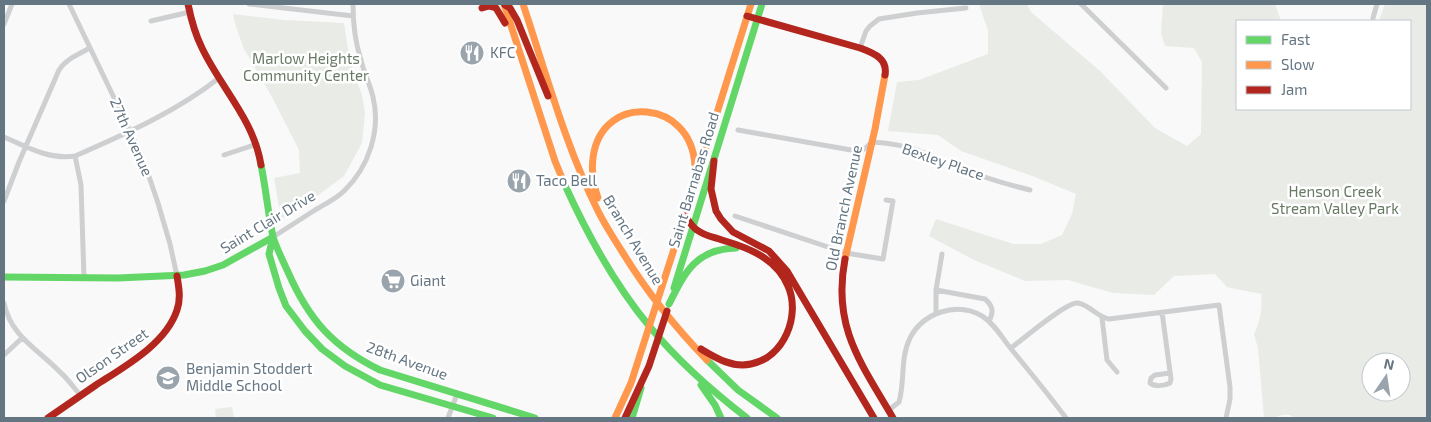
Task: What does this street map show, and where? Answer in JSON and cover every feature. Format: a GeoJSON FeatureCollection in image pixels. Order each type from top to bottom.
{"type":"FeatureCollection","features":[{"type":"Feature","properties":{"kind":"main road"},"geometry":{"type":"LineString","coordinates":[[504,4],[556,161],[589,236],[625,295],[714,401],[721,418]]}},
{"type":"Feature","properties":{"kind":"main road"},"geometry":{"type":"LineString","coordinates":[[504,4],[510,8],[518,20],[545,90],[564,127]]}},
{"type":"Feature","properties":{"kind":"main road","name":"Branch Avenue"},"geometry":{"type":"LineString","coordinates":[[523,4],[564,127],[607,229],[652,298],[672,323],[727,380],[777,418]]}},
{"type":"Feature","properties":{"kind":"main road","name":"Saint Barnabas Road"},"geometry":{"type":"LineString","coordinates":[[615,418],[636,368],[751,4]]}},
{"type":"Feature","properties":{"kind":"main road","name":"Saint Barnabas Road"},"geometry":{"type":"LineString","coordinates":[[625,418],[641,388],[663,328],[762,4]]}},
{"type":"Feature","properties":{"kind":"main road","name":"28th Avenue"},"geometry":{"type":"LineString","coordinates":[[190,6],[200,43],[219,78],[241,111],[257,144],[273,236],[302,303],[316,322],[336,343],[364,363],[380,370],[535,418]]}},
{"type":"Feature","properties":{"kind":"main road"},"geometry":{"type":"LineString","coordinates":[[482,8],[489,6],[496,8],[502,16],[525,72]]}},
{"type":"Feature","properties":{"kind":"main road"},"geometry":{"type":"LineString","coordinates":[[748,16],[860,48]]}},
{"type":"Feature","properties":{"kind":"main road","name":"Old Branch Avenue"},"geometry":{"type":"LineString","coordinates":[[860,48],[878,55],[886,69],[872,142],[846,253],[841,284],[841,302],[851,342],[880,398],[894,418]]}},
{"type":"Feature","properties":{"kind":"main road"},"geometry":{"type":"LineString","coordinates":[[620,248],[617,237],[596,195],[592,172],[594,151],[598,138],[614,119],[621,115],[641,110],[660,114],[677,124],[685,133],[693,151],[695,166],[690,199]]}},
{"type":"Feature","properties":{"kind":"main road"},"geometry":{"type":"LineString","coordinates":[[714,161],[711,189],[716,211],[733,232],[768,251],[780,262],[799,290],[874,418]]}},
{"type":"Feature","properties":{"kind":"main road"},"geometry":{"type":"LineString","coordinates":[[683,335],[711,356],[721,361],[745,365],[760,361],[782,346],[788,335],[792,315],[791,295],[787,282],[771,261],[751,250],[701,233],[685,216]]}},
{"type":"Feature","properties":{"kind":"main road","name":"28th Avenue"},"geometry":{"type":"LineString","coordinates":[[273,236],[270,254],[286,306],[322,349],[345,366],[381,385],[494,418]]}},
{"type":"Feature","properties":{"kind":"main road","name":"Saint Clair Drive"},"geometry":{"type":"LineString","coordinates":[[4,277],[41,279],[177,276],[205,271],[223,265],[273,236]]}},
{"type":"Feature","properties":{"kind":"main road"},"geometry":{"type":"LineString","coordinates":[[669,304],[687,271],[703,256],[729,247],[751,250]]}},
{"type":"Feature","properties":{"kind":"main road"},"geometry":{"type":"LineString","coordinates":[[254,248],[262,249],[270,254]]}},
{"type":"Feature","properties":{"kind":"main road","name":"Olson Street"},"geometry":{"type":"LineString","coordinates":[[48,418],[152,347],[163,336],[177,311],[180,299],[177,276]]}},
{"type":"Feature","properties":{"kind":"main road"},"geometry":{"type":"LineString","coordinates":[[677,356],[725,401],[747,418]]}},
{"type":"Feature","properties":{"kind":"main road"},"geometry":{"type":"LineString","coordinates":[[632,418],[641,388]]}},
{"type":"Feature","properties":{"kind":"main road"},"geometry":{"type":"LineString","coordinates":[[611,418],[620,408]]}},
{"type":"Feature","properties":{"kind":"street"},"geometry":{"type":"LineString","coordinates":[[4,24],[12,4]]}},
{"type":"Feature","properties":{"kind":"street","name":"27th Avenue"},"geometry":{"type":"LineString","coordinates":[[69,4],[142,156],[170,244],[177,276]]}},
{"type":"Feature","properties":{"kind":"street"},"geometry":{"type":"LineString","coordinates":[[249,4],[353,16]]}},
{"type":"Feature","properties":{"kind":"street","name":"Saint Clair Drive"},"geometry":{"type":"LineString","coordinates":[[273,236],[343,192],[358,174],[370,150],[375,125],[374,103],[358,48],[353,4]]}},
{"type":"Feature","properties":{"kind":"street"},"geometry":{"type":"LineString","coordinates":[[1081,4],[1166,88]]}},
{"type":"Feature","properties":{"kind":"street"},"geometry":{"type":"LineString","coordinates":[[1373,18],[1377,4]]}},
{"type":"Feature","properties":{"kind":"street","name":"28th Avenue"},"geometry":{"type":"LineString","coordinates":[[151,21],[190,6]]}},
{"type":"Feature","properties":{"kind":"street"},"geometry":{"type":"LineString","coordinates":[[860,48],[866,31],[879,20],[917,13],[966,8]]}},
{"type":"Feature","properties":{"kind":"street"},"geometry":{"type":"LineString","coordinates":[[4,202],[19,162],[61,67],[70,58],[90,48]]}},
{"type":"Feature","properties":{"kind":"street"},"geometry":{"type":"LineString","coordinates":[[4,137],[52,156],[75,156],[183,103],[219,78]]}},
{"type":"Feature","properties":{"kind":"street","name":"Bexley Place"},"geometry":{"type":"LineString","coordinates":[[738,130],[851,150],[863,150],[872,142],[912,148],[984,177],[1030,190]]}},
{"type":"Feature","properties":{"kind":"street"},"geometry":{"type":"LineString","coordinates":[[224,155],[257,144]]}},
{"type":"Feature","properties":{"kind":"street"},"geometry":{"type":"LineString","coordinates":[[75,156],[81,185],[84,278]]}},
{"type":"Feature","properties":{"kind":"street"},"geometry":{"type":"LineString","coordinates":[[736,216],[846,253],[883,259],[893,201],[886,200]]}},
{"type":"Feature","properties":{"kind":"street"},"geometry":{"type":"LineString","coordinates":[[936,313],[936,290],[942,254]]}},
{"type":"Feature","properties":{"kind":"street"},"geometry":{"type":"LineString","coordinates":[[936,290],[985,299],[992,308],[989,321]]}},
{"type":"Feature","properties":{"kind":"street"},"geometry":{"type":"LineString","coordinates":[[4,303],[7,316],[22,338],[59,370],[81,396]]}},
{"type":"Feature","properties":{"kind":"street"},"geometry":{"type":"LineString","coordinates":[[1011,348],[1074,303],[1086,306],[1102,318],[1118,319],[1132,315],[1219,305],[1230,386],[1230,399],[1226,418]]}},
{"type":"Feature","properties":{"kind":"street"},"geometry":{"type":"LineString","coordinates":[[889,410],[899,402],[904,361],[911,337],[926,320],[936,313],[946,310],[965,310],[982,316],[989,321],[1038,380],[1066,418]]}},
{"type":"Feature","properties":{"kind":"street"},"geometry":{"type":"LineString","coordinates":[[1162,312],[1170,374]]}},
{"type":"Feature","properties":{"kind":"street"},"geometry":{"type":"LineString","coordinates":[[1102,318],[1107,360],[1117,372]]}},
{"type":"Feature","properties":{"kind":"street"},"geometry":{"type":"LineString","coordinates":[[4,355],[22,338]]}},
{"type":"Feature","properties":{"kind":"street"},"geometry":{"type":"LineString","coordinates":[[448,418],[457,394]]}},
{"type":"Feature","properties":{"kind":"green space","name":"Henson Creek Stream Valley Park"},"geometry":{"type":"Polygon","coordinates":[[[979,4],[1027,4],[1031,12],[1100,71],[1155,128],[1187,146],[1201,134],[1202,62],[1194,48],[1165,46],[1161,33],[1163,4],[1275,4],[1281,20],[1236,20],[1236,110],[1411,110],[1411,20],[1379,20],[1385,4],[1427,4],[1427,418],[1295,418],[1286,414],[1273,418],[1264,418],[1258,348],[1254,334],[1258,325],[1262,304],[1261,294],[1227,287],[1215,274],[1174,276],[1154,295],[1113,293],[1068,280],[1025,281],[974,260],[929,236],[936,219],[1013,244],[1041,244],[1062,235],[1072,214],[1076,194],[1035,177],[961,151],[938,135],[888,131],[897,82],[919,80],[988,54],[988,31],[979,4]]]}},
{"type":"Feature","properties":{"kind":"green space","name":"Marlow Heights Community Center"},"geometry":{"type":"Polygon","coordinates":[[[233,14],[284,20],[344,23],[354,74],[362,95],[365,113],[362,143],[344,176],[313,199],[281,219],[274,178],[300,173],[299,150],[272,97],[244,49],[233,14]]]}},
{"type":"Feature","properties":{"kind":"green space"},"geometry":{"type":"Polygon","coordinates":[[[232,407],[234,418],[216,418],[215,409],[232,407]]]}},
{"type":"Feature","properties":{"kind":"traffic: fast"},"geometry":{"type":"LineString","coordinates":[[674,288],[762,4]]}},
{"type":"Feature","properties":{"kind":"traffic: fast"},"geometry":{"type":"LineString","coordinates":[[261,165],[273,237],[278,250],[305,304],[314,318],[336,342],[363,361],[380,370],[535,418]]}},
{"type":"Feature","properties":{"kind":"traffic: fast"},"geometry":{"type":"LineString","coordinates":[[564,183],[602,258],[637,311],[684,364],[747,418]]}},
{"type":"Feature","properties":{"kind":"traffic: fast"},"geometry":{"type":"LineString","coordinates":[[273,237],[269,254],[286,306],[322,349],[345,366],[380,385],[493,418]]}},
{"type":"Feature","properties":{"kind":"traffic: fast"},"geometry":{"type":"LineString","coordinates":[[4,277],[118,278],[184,275],[223,265],[273,237]]}},
{"type":"Feature","properties":{"kind":"traffic: fast"},"geometry":{"type":"LineString","coordinates":[[669,304],[687,272],[701,258],[722,249],[736,248]]}},
{"type":"Feature","properties":{"kind":"traffic: fast"},"geometry":{"type":"LineString","coordinates":[[707,360],[738,390],[777,418]]}},
{"type":"Feature","properties":{"kind":"traffic: fast"},"geometry":{"type":"LineString","coordinates":[[701,385],[715,405],[721,418]]}},
{"type":"Feature","properties":{"kind":"traffic: fast"},"geometry":{"type":"LineString","coordinates":[[632,418],[641,388]]}},
{"type":"Feature","properties":{"kind":"traffic: slow"},"geometry":{"type":"LineString","coordinates":[[504,4],[555,161],[564,183]]}},
{"type":"Feature","properties":{"kind":"traffic: slow"},"geometry":{"type":"LineString","coordinates":[[523,4],[566,135],[598,211],[632,267],[652,295],[707,360]]}},
{"type":"Feature","properties":{"kind":"traffic: slow"},"geometry":{"type":"LineString","coordinates":[[696,180],[751,4]]}},
{"type":"Feature","properties":{"kind":"traffic: slow"},"geometry":{"type":"LineString","coordinates":[[845,259],[875,129],[885,75]]}},
{"type":"Feature","properties":{"kind":"traffic: slow"},"geometry":{"type":"LineString","coordinates":[[598,198],[592,167],[595,147],[599,137],[605,128],[621,116],[629,113],[647,112],[672,121],[686,135],[695,165],[690,199]]}},
{"type":"Feature","properties":{"kind":"traffic: slow"},"geometry":{"type":"LineString","coordinates":[[615,418],[631,383],[692,193]]}},
{"type":"Feature","properties":{"kind":"traffic: jam"},"geometry":{"type":"LineString","coordinates":[[188,4],[200,43],[252,133],[261,165]]}},
{"type":"Feature","properties":{"kind":"traffic: jam"},"geometry":{"type":"LineString","coordinates":[[505,5],[510,8],[517,20],[548,96]]}},
{"type":"Feature","properties":{"kind":"traffic: jam"},"geometry":{"type":"LineString","coordinates":[[482,8],[489,6],[496,8],[505,23]]}},
{"type":"Feature","properties":{"kind":"traffic: jam"},"geometry":{"type":"LineString","coordinates":[[747,16],[870,52],[882,60],[885,75]]}},
{"type":"Feature","properties":{"kind":"traffic: jam"},"geometry":{"type":"LineString","coordinates":[[714,161],[711,189],[716,211],[733,232],[769,251],[787,271],[874,418]]}},
{"type":"Feature","properties":{"kind":"traffic: jam"},"geometry":{"type":"LineString","coordinates":[[685,216],[703,234],[752,251],[769,261],[783,276],[791,297],[791,322],[787,334],[773,353],[763,360],[751,364],[737,365],[718,359],[701,349]]}},
{"type":"Feature","properties":{"kind":"traffic: jam"},"geometry":{"type":"LineString","coordinates":[[845,259],[842,283],[846,325],[860,361],[893,418]]}},
{"type":"Feature","properties":{"kind":"traffic: jam"},"geometry":{"type":"LineString","coordinates":[[48,418],[143,354],[164,334],[172,322],[179,302],[177,276]]}},
{"type":"Feature","properties":{"kind":"traffic: jam"},"geometry":{"type":"LineString","coordinates":[[625,418],[649,366],[667,311]]}},
{"type":"Feature","properties":{"kind":"place","name":"KFC"},"geometry":{"type":"Point","coordinates":[472,53]}},
{"type":"Feature","properties":{"kind":"place","name":"Taco Bell"},"geometry":{"type":"Point","coordinates":[519,181]}},
{"type":"Feature","properties":{"kind":"place","name":"Giant"},"geometry":{"type":"Point","coordinates":[393,281]}},
{"type":"Feature","properties":{"kind":"place","name":"Benjamin Stoddert Middle School"},"geometry":{"type":"Point","coordinates":[168,378]}}]}
